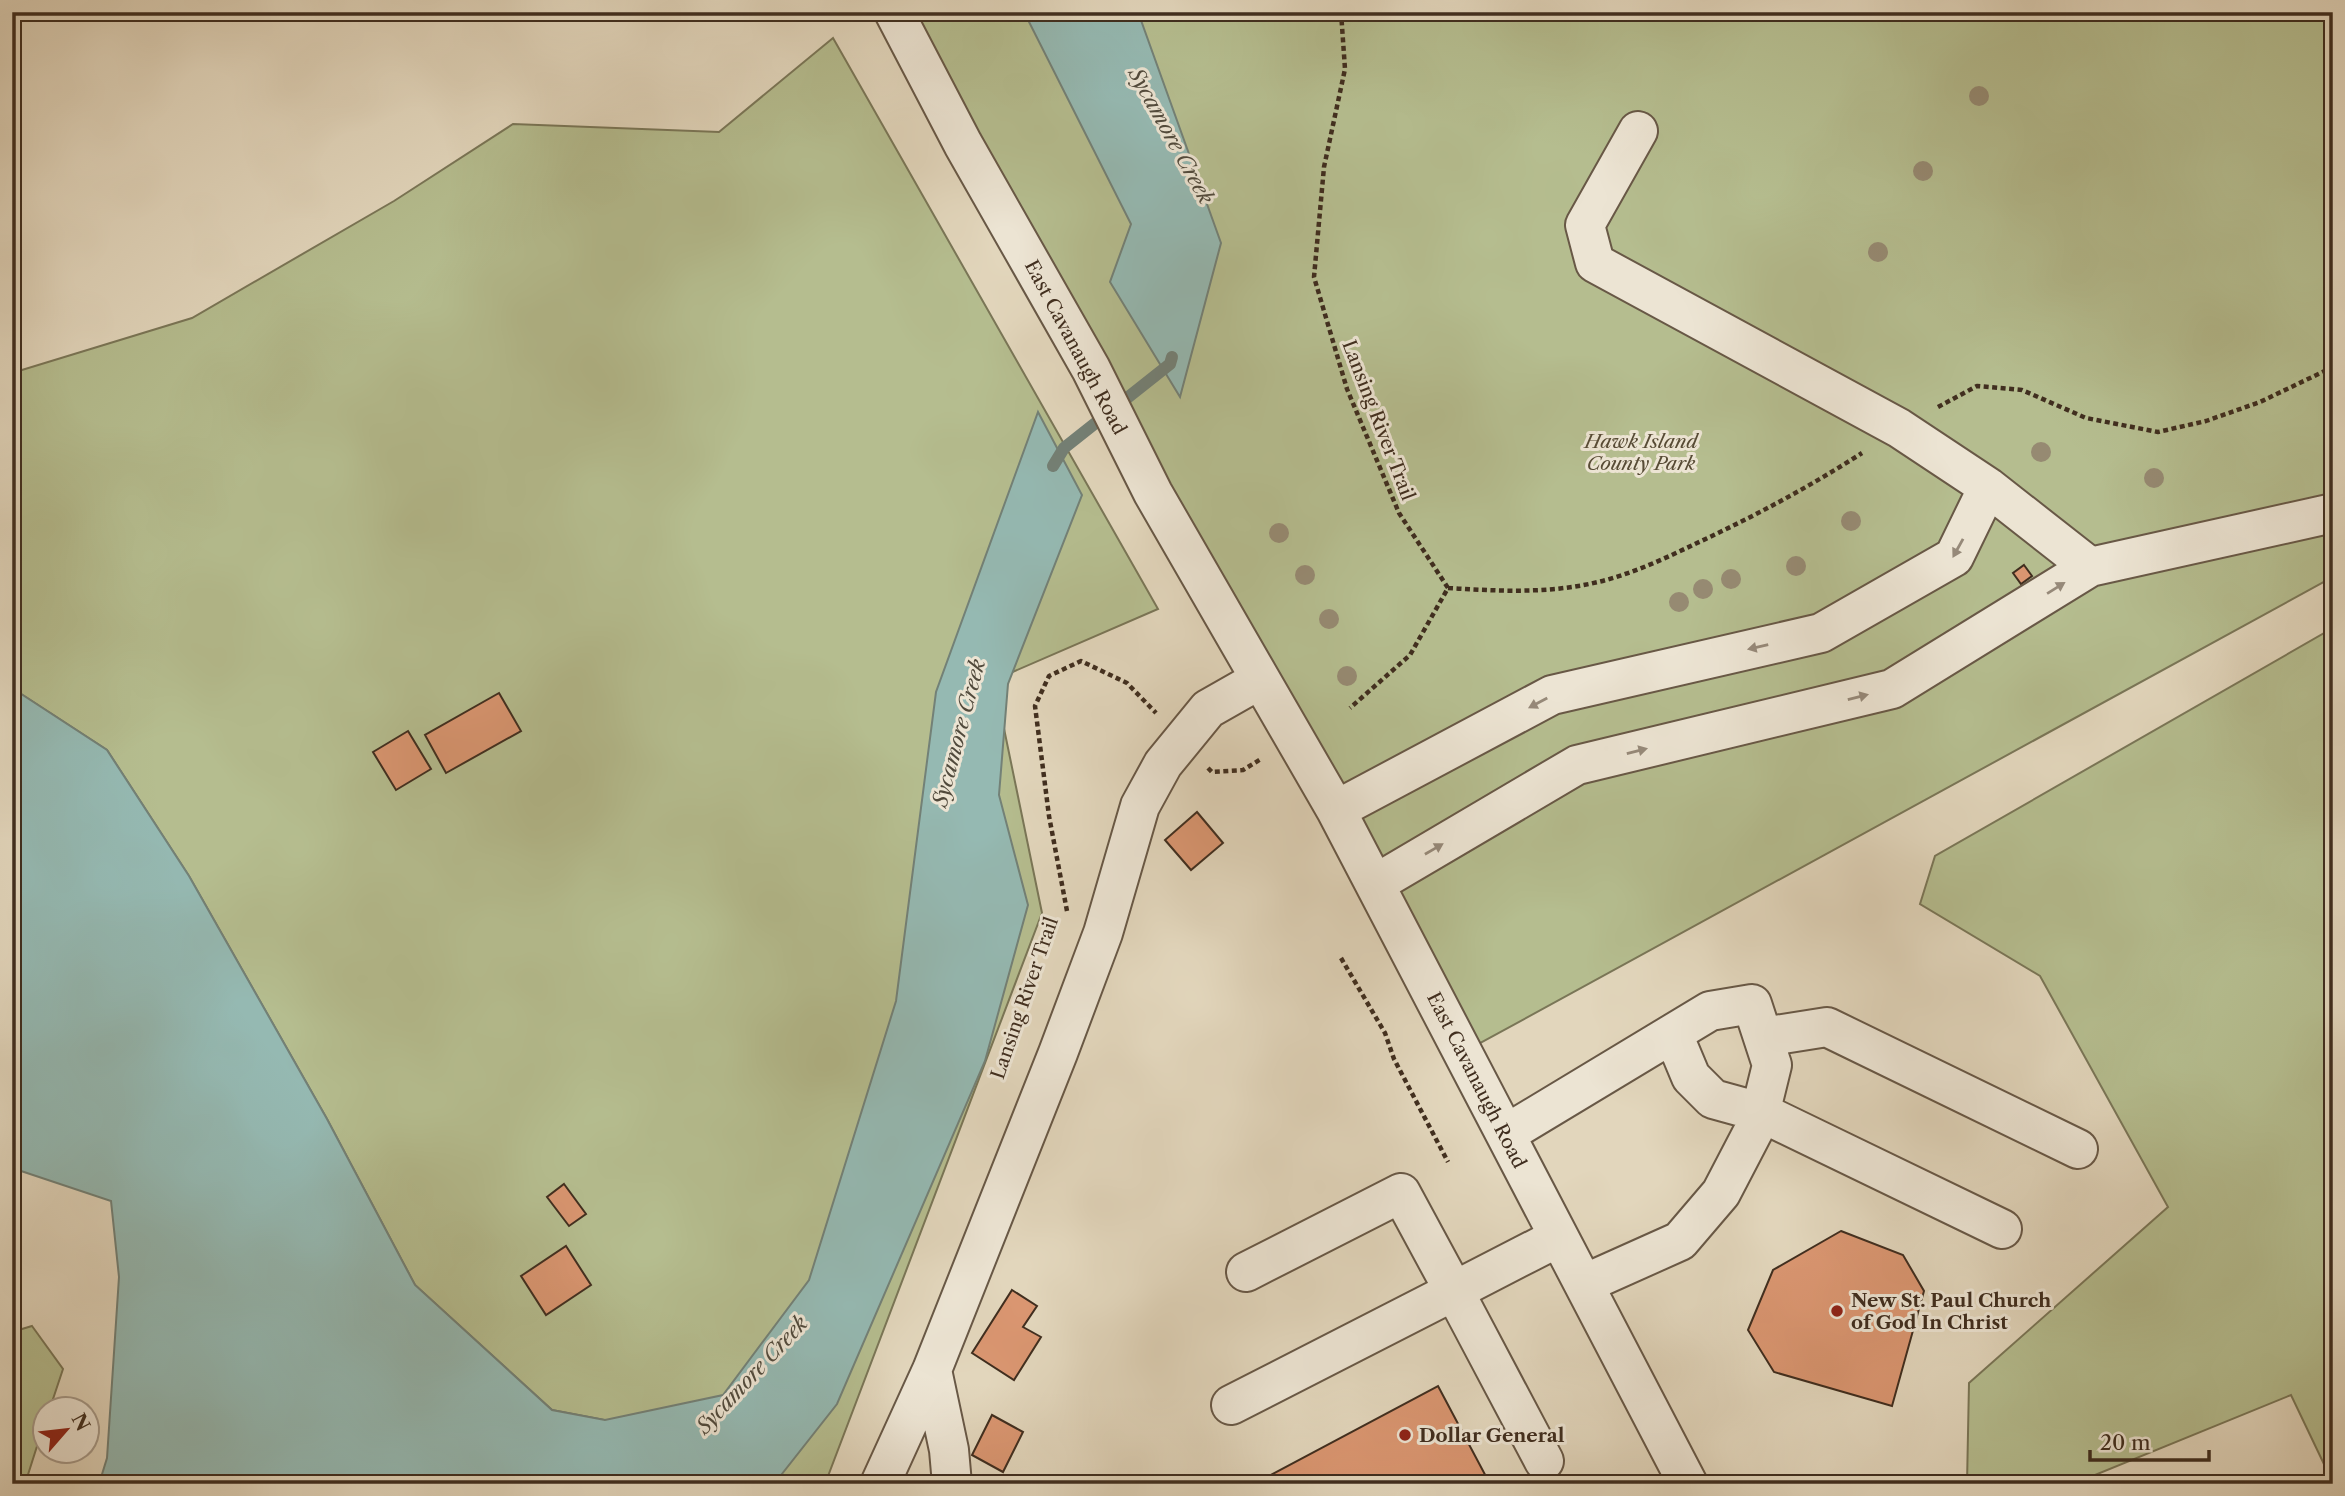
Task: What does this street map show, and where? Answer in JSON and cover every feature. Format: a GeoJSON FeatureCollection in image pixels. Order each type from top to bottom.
{"type":"FeatureCollection","features":[{"type":"Feature","properties":{"kind":"street","name":"East Cavanaugh Road"},"geometry":{"type":"LineString","coordinates":[[894,12],[963,144],[1091,369],[1153,493],[1336,810],[1688,1484]]}},
{"type":"Feature","properties":{"kind":"street"},"geometry":{"type":"LineString","coordinates":[[1638,131],[1585,225],[1595,263],[1899,428],[1988,487],[2090,567]]}},
{"type":"Feature","properties":{"kind":"street"},"geometry":{"type":"LineString","coordinates":[[1336,810],[1552,695],[1821,633],[1954,557],[1988,487]]}},
{"type":"Feature","properties":{"kind":"street"},"geometry":{"type":"LineString","coordinates":[[1375,884],[1577,765],[1892,689],[2090,567],[2333,513]]}},
{"type":"Feature","properties":{"kind":"street"},"geometry":{"type":"LineString","coordinates":[[880,1484],[932,1370],[1063,1041],[1103,933],[1140,806],[1163,764],[1208,709],[1259,680]]}},
{"type":"Feature","properties":{"kind":"street"},"geometry":{"type":"LineString","coordinates":[[1506,1134],[1710,1011],[1752,1004],[1772,1065],[1758,1122],[1721,1193],[1680,1241],[1584,1284]]}},
{"type":"Feature","properties":{"kind":"street"},"geometry":{"type":"LineString","coordinates":[[1763,1037],[1827,1027],[2078,1149]]}},
{"type":"Feature","properties":{"kind":"street"},"geometry":{"type":"LineString","coordinates":[[1673,1034],[1691,1077],[1713,1099],[1760,1112],[2002,1229]]}},
{"type":"Feature","properties":{"kind":"street"},"geometry":{"type":"LineString","coordinates":[[1246,1272],[1401,1194],[1544,1461]]}},
{"type":"Feature","properties":{"kind":"street"},"geometry":{"type":"LineString","coordinates":[[1231,1405],[1559,1237]]}},
{"type":"Feature","properties":{"kind":"street"},"geometry":{"type":"LineString","coordinates":[[932,1370],[949,1450],[952,1484]]}},
{"type":"Feature","properties":{"kind":"path","name":"Lansing River Trail"},"geometry":{"type":"LineString","coordinates":[[1341,12],[1345,69],[1324,167],[1314,277],[1347,389],[1399,513],[1448,588],[1409,655],[1350,708]]}},
{"type":"Feature","properties":{"kind":"path","name":"Lansing River Trail"},"geometry":{"type":"LineString","coordinates":[[1068,914],[1049,816],[1035,706],[1049,676],[1082,661],[1127,683],[1212,772],[1243,770],[1265,757]]}},
{"type":"Feature","properties":{"kind":"path"},"geometry":{"type":"LineString","coordinates":[[1340,958],[1380,1022],[1394,1059],[1448,1162]]}},
{"type":"Feature","properties":{"kind":"green space","name":"Hawk Island County Park"},"geometry":{"type":"Polygon","coordinates":[[[907,12],[2333,12],[2333,577],[1462,1053],[907,12]]]}},
{"type":"Feature","properties":{"kind":"green space"},"geometry":{"type":"Polygon","coordinates":[[[833,38],[1158,609],[994,680],[1042,913],[825,1484],[627,1484],[605,1420],[552,1410],[415,1285],[327,1119],[189,876],[107,750],[12,688],[12,373],[192,318],[394,201],[513,124],[719,132],[833,38]]]}},
{"type":"Feature","properties":{"kind":"green space"},"geometry":{"type":"Polygon","coordinates":[[[2333,628],[2333,1483],[2291,1395],[2073,1484],[1967,1484],[1969,1383],[2168,1207],[2040,976],[1920,904],[1935,856],[2333,628]]]}},
{"type":"Feature","properties":{"kind":"green space"},"geometry":{"type":"Polygon","coordinates":[[[32,1326],[63,1369],[55,1394],[32,1394],[32,1462],[25,1484],[12,1484],[12,1332],[32,1326]]]}},
{"type":"Feature","properties":{"kind":"water"},"geometry":{"type":"Polygon","coordinates":[[[1024,12],[1138,12],[1221,243],[1180,397],[1110,282],[1131,224],[1024,12]]]}},
{"type":"Feature","properties":{"kind":"water"},"geometry":{"type":"Polygon","coordinates":[[[1038,412],[1082,495],[1008,684],[999,795],[1028,905],[985,1061],[837,1404],[774,1484],[99,1484],[107,1458],[119,1277],[111,1201],[12,1168],[12,688],[107,750],[189,876],[327,1119],[415,1285],[552,1410],[605,1420],[723,1395],[809,1280],[896,1001],[936,692],[1038,412]]]}},
{"type":"Feature","properties":{"kind":"building"},"geometry":{"type":"Polygon","coordinates":[[[2024,565],[2032,576],[2021,584],[2013,573],[2024,565]]]}},
{"type":"Feature","properties":{"kind":"building"},"geometry":{"type":"Polygon","coordinates":[[[499,693],[521,731],[446,773],[425,735],[499,693]]]}},
{"type":"Feature","properties":{"kind":"building"},"geometry":{"type":"Polygon","coordinates":[[[408,731],[431,769],[396,790],[373,752],[408,731]]]}},
{"type":"Feature","properties":{"kind":"building"},"geometry":{"type":"Polygon","coordinates":[[[1197,812],[1223,843],[1191,870],[1165,840],[1197,812]]]}},
{"type":"Feature","properties":{"kind":"building"},"geometry":{"type":"Polygon","coordinates":[[[564,1184],[586,1214],[569,1226],[547,1197],[564,1184]]]}},
{"type":"Feature","properties":{"kind":"building","name":"New St. Paul Church of God In Christ"},"geometry":{"type":"Polygon","coordinates":[[[1841,1231],[1903,1255],[1924,1291],[1892,1406],[1774,1372],[1748,1330],[1773,1270],[1841,1231]]]}},
{"type":"Feature","properties":{"kind":"building"},"geometry":{"type":"Polygon","coordinates":[[[566,1246],[591,1285],[546,1315],[521,1276],[566,1246]]]}},
{"type":"Feature","properties":{"kind":"building"},"geometry":{"type":"Polygon","coordinates":[[[1012,1290],[1037,1306],[1023,1327],[1041,1337],[1014,1380],[972,1353],[1012,1290]]]}},
{"type":"Feature","properties":{"kind":"building","name":"Dollar General"},"geometry":{"type":"Polygon","coordinates":[[[1438,1386],[1490,1484],[1254,1484],[1438,1386]]]}},
{"type":"Feature","properties":{"kind":"building"},"geometry":{"type":"Polygon","coordinates":[[[992,1415],[1023,1432],[1003,1472],[972,1455],[992,1415]]]}},
{"type":"Feature","properties":{"kind":"waterway","name":"Sycamore Creek"},"geometry":{"type":"LineString","coordinates":[[1053,466],[1064,448],[1170,364],[1172,357]]}},
{"type":"Feature","properties":{"kind":"place","name":"New St. Paul Church of God In Christ"},"geometry":{"type":"Point","coordinates":[1837,1311]}},
{"type":"Feature","properties":{"kind":"place","name":"Dollar General"},"geometry":{"type":"Point","coordinates":[1405,1435]}}]}
